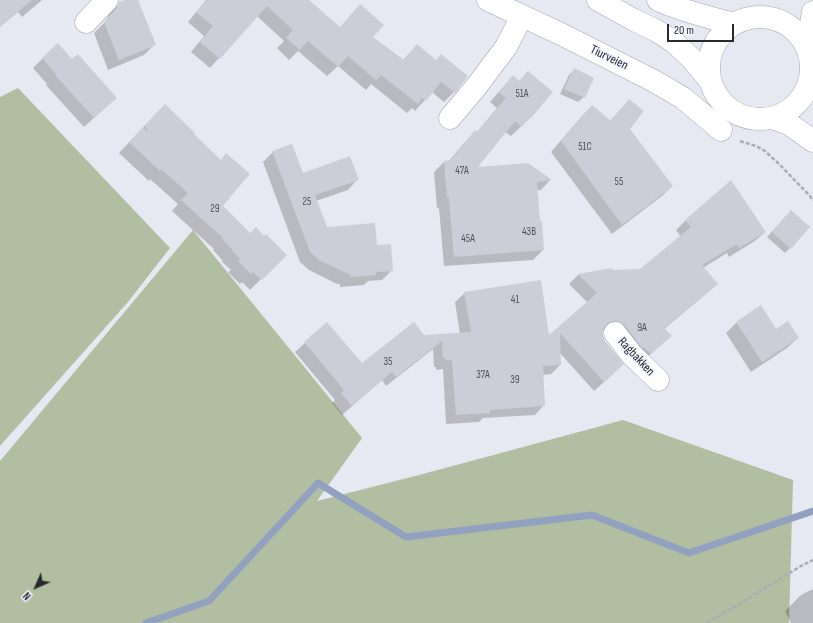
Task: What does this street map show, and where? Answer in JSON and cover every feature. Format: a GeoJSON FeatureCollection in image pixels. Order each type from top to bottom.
{"type":"FeatureCollection","features":[{"type":"Feature","properties":{"kind":"main road"},"geometry":{"type":"LineString","coordinates":[[86,22],[107,0]]}},
{"type":"Feature","properties":{"kind":"main road","name":"Tiurveien"},"geometry":{"type":"LineString","coordinates":[[488,0],[561,34],[654,81],[683,98],[721,130]]}},
{"type":"Feature","properties":{"kind":"main road"},"geometry":{"type":"LineString","coordinates":[[598,0],[657,31],[674,42],[692,59],[711,82],[718,96],[728,108],[742,115],[757,119],[772,118],[786,112],[797,102],[806,90],[810,76],[813,12]]}},
{"type":"Feature","properties":{"kind":"main road"},"geometry":{"type":"LineString","coordinates":[[658,0],[676,8],[741,21],[762,17],[776,19],[789,26],[800,35],[810,58]]}},
{"type":"Feature","properties":{"kind":"main road"},"geometry":{"type":"LineString","coordinates":[[711,82],[709,69],[710,56],[715,43],[723,32],[741,21],[764,0]]}},
{"type":"Feature","properties":{"kind":"main road"},"geometry":{"type":"LineString","coordinates":[[450,118],[476,87],[506,47],[522,16]]}},
{"type":"Feature","properties":{"kind":"main road"},"geometry":{"type":"LineString","coordinates":[[772,118],[789,124],[813,141]]}},
{"type":"Feature","properties":{"kind":"main road","name":"Ragbakken"},"geometry":{"type":"LineString","coordinates":[[615,333],[632,355],[658,380]]}},
{"type":"Feature","properties":{"kind":"path"},"geometry":{"type":"LineString","coordinates":[[721,130],[730,136],[765,151],[805,190],[813,201]]}},
{"type":"Feature","properties":{"kind":"path"},"geometry":{"type":"LineString","coordinates":[[707,623],[813,560]]}},
{"type":"Feature","properties":{"kind":"green space"},"geometry":{"type":"Polygon","coordinates":[[[18,88],[170,248],[128,302],[0,446],[0,97],[18,88]]]}},
{"type":"Feature","properties":{"kind":"green space"},"geometry":{"type":"Polygon","coordinates":[[[193,230],[362,438],[317,501],[623,420],[793,480],[789,623],[0,623],[0,461],[193,230]]]}},
{"type":"Feature","properties":{"kind":"building"},"geometry":{"type":"Polygon","coordinates":[[[0,0],[32,0],[0,27],[0,0]]]}},
{"type":"Feature","properties":{"kind":"building"},"geometry":{"type":"Polygon","coordinates":[[[125,0],[138,0],[156,45],[119,60],[104,22],[116,9],[119,2],[125,0]]]}},
{"type":"Feature","properties":{"kind":"building"},"geometry":{"type":"Polygon","coordinates":[[[207,0],[309,0],[340,27],[360,4],[384,25],[373,37],[404,60],[417,44],[436,60],[441,54],[468,76],[455,93],[441,82],[426,101],[422,98],[418,104],[381,75],[376,80],[348,56],[338,67],[308,41],[300,50],[286,38],[293,30],[267,6],[220,59],[200,42],[213,26],[196,12],[207,0]]]}},
{"type":"Feature","properties":{"kind":"building"},"geometry":{"type":"Polygon","coordinates":[[[58,43],[72,59],[78,54],[117,98],[94,118],[55,75],[56,74],[42,58],[58,43]]]}},
{"type":"Feature","properties":{"kind":"building"},"geometry":{"type":"Polygon","coordinates":[[[574,68],[594,78],[585,98],[564,89],[574,68]]]}},
{"type":"Feature","properties":{"kind":"building"},"geometry":{"type":"Polygon","coordinates":[[[528,71],[553,92],[522,127],[515,121],[478,167],[528,163],[552,180],[537,182],[544,250],[454,257],[444,161],[451,160],[475,130],[477,132],[506,98],[499,92],[513,75],[519,81],[528,71]]]}},
{"type":"Feature","properties":{"kind":"building"},"geometry":{"type":"Polygon","coordinates":[[[629,99],[644,111],[630,129],[673,186],[622,225],[561,141],[592,105],[611,121],[629,99]]]}},
{"type":"Feature","properties":{"kind":"building"},"geometry":{"type":"Polygon","coordinates":[[[165,104],[221,160],[226,153],[250,174],[223,206],[250,233],[256,227],[264,236],[266,234],[287,255],[262,280],[253,272],[251,274],[238,261],[240,259],[222,239],[223,238],[181,200],[188,193],[161,169],[160,171],[129,142],[143,127],[148,132],[145,125],[165,104]]]}},
{"type":"Feature","properties":{"kind":"building"},"geometry":{"type":"Polygon","coordinates":[[[292,144],[303,173],[350,156],[359,180],[315,195],[327,227],[375,223],[377,245],[391,244],[393,271],[375,272],[376,275],[350,277],[350,274],[319,260],[310,252],[272,151],[292,144]]]}},
{"type":"Feature","properties":{"kind":"building"},"geometry":{"type":"Polygon","coordinates":[[[731,180],[766,232],[739,248],[737,244],[702,265],[718,284],[664,328],[672,336],[651,354],[644,347],[641,347],[625,325],[614,321],[607,323],[603,329],[605,341],[624,364],[604,382],[560,333],[561,365],[543,366],[545,406],[490,410],[490,413],[456,415],[452,360],[445,360],[445,358],[443,358],[442,341],[396,377],[392,372],[352,406],[341,393],[344,390],[304,342],[327,322],[362,363],[414,322],[424,335],[471,332],[464,292],[541,280],[549,335],[597,293],[578,274],[612,268],[613,270],[640,269],[691,227],[685,220],[731,180]]]}},
{"type":"Feature","properties":{"kind":"building"},"geometry":{"type":"Polygon","coordinates":[[[791,210],[810,227],[791,249],[772,232],[791,210]]]}},
{"type":"Feature","properties":{"kind":"building"},"geometry":{"type":"Polygon","coordinates":[[[761,305],[776,329],[788,321],[799,338],[762,362],[736,322],[761,305]]]}},
{"type":"Feature","properties":{"kind":"waterway"},"geometry":{"type":"LineString","coordinates":[[146,623],[209,601],[318,483],[406,537],[592,515],[689,553],[813,511]]}}]}
